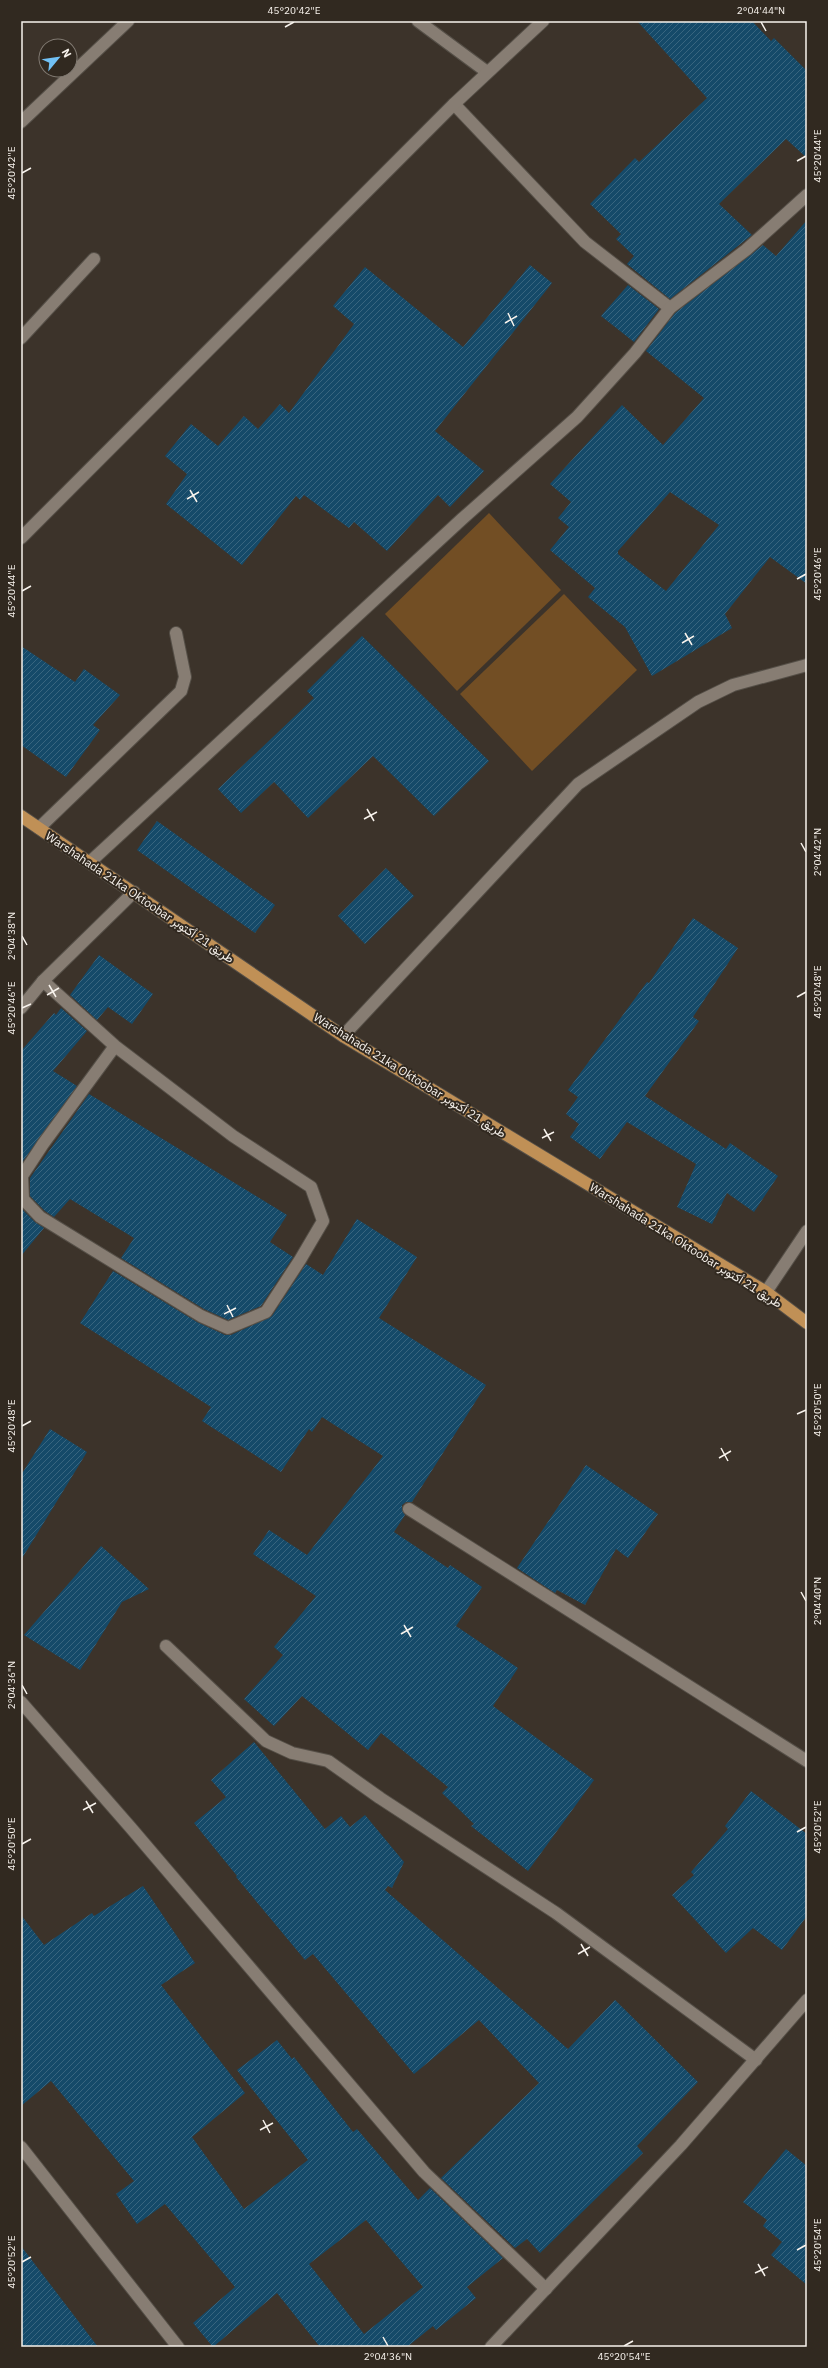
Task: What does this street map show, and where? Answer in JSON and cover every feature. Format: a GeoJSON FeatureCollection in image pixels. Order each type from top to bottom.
{"type":"FeatureCollection","features":[{"type":"Feature","properties":{"kind":"main road","name":"Warshahada 21ka Oktoobar طريق 21 أكتوبر"},"geometry":{"type":"LineString","coordinates":[[21,816],[343,1036],[766,1292],[807,1323]]}},
{"type":"Feature","properties":{"kind":"street"},"geometry":{"type":"LineString","coordinates":[[21,122],[128,21]]}},
{"type":"Feature","properties":{"kind":"street"},"geometry":{"type":"LineString","coordinates":[[418,21],[487,72]]}},
{"type":"Feature","properties":{"kind":"street"},"geometry":{"type":"LineString","coordinates":[[21,538],[454,104],[543,21]]}},
{"type":"Feature","properties":{"kind":"street"},"geometry":{"type":"LineString","coordinates":[[454,104],[585,242],[670,308]]}},
{"type":"Feature","properties":{"kind":"street"},"geometry":{"type":"LineString","coordinates":[[90,862],[462,519],[577,417],[635,353],[670,308],[746,250],[807,195]]}},
{"type":"Feature","properties":{"kind":"street"},"geometry":{"type":"LineString","coordinates":[[21,338],[94,259]]}},
{"type":"Feature","properties":{"kind":"street"},"geometry":{"type":"LineString","coordinates":[[39,828],[181,691],[185,677],[176,633]]}},
{"type":"Feature","properties":{"kind":"street"},"geometry":{"type":"LineString","coordinates":[[343,1036],[578,784],[698,702],[733,685],[807,665]]}},
{"type":"Feature","properties":{"kind":"street"},"geometry":{"type":"LineString","coordinates":[[21,1008],[43,981],[134,892]]}},
{"type":"Feature","properties":{"kind":"street"},"geometry":{"type":"LineString","coordinates":[[43,981],[115,1046],[233,1136],[311,1188],[323,1221],[300,1260],[266,1312],[228,1328],[201,1316],[40,1217],[23,1199],[22,1176],[43,1144],[115,1046]]}},
{"type":"Feature","properties":{"kind":"street"},"geometry":{"type":"LineString","coordinates":[[766,1292],[807,1231]]}},
{"type":"Feature","properties":{"kind":"street"},"geometry":{"type":"LineString","coordinates":[[408,1509],[807,1761]]}},
{"type":"Feature","properties":{"kind":"street"},"geometry":{"type":"LineString","coordinates":[[166,1646],[266,1741],[292,1753],[328,1761],[380,1798],[556,1912],[756,2060]]}},
{"type":"Feature","properties":{"kind":"street"},"geometry":{"type":"LineString","coordinates":[[21,1702],[136,1834],[424,2172],[546,2289]]}},
{"type":"Feature","properties":{"kind":"street"},"geometry":{"type":"LineString","coordinates":[[491,2347],[756,2060],[807,2000]]}},
{"type":"Feature","properties":{"kind":"street"},"geometry":{"type":"LineString","coordinates":[[21,2147],[178,2347]]}},
{"type":"Feature","properties":{"kind":"shaded area"},"geometry":{"type":"Polygon","coordinates":[[[489,513],[561,590],[457,691],[385,614],[489,513]]]}},
{"type":"Feature","properties":{"kind":"shaded area"},"geometry":{"type":"Polygon","coordinates":[[[564,594],[637,670],[532,771],[460,694],[564,594]]]}},
{"type":"Feature","properties":{"kind":"building"},"geometry":{"type":"Polygon","coordinates":[[[637,21],[752,21],[771,41],[774,38],[807,71],[807,158],[786,139],[719,204],[752,235],[670,299],[627,264],[634,256],[616,239],[621,234],[590,204],[635,158],[639,162],[707,98],[637,21]]]}},
{"type":"Feature","properties":{"kind":"building"},"geometry":{"type":"Polygon","coordinates":[[[807,220],[807,584],[770,557],[725,614],[732,628],[652,676],[625,627],[588,597],[595,588],[550,550],[569,527],[558,518],[571,502],[550,484],[622,405],[663,445],[704,398],[646,351],[675,313],[763,245],[776,256],[807,220]],[[670,492],[618,551],[618,554],[666,591],[719,525],[670,492]]]}},
{"type":"Feature","properties":{"kind":"building"},"geometry":{"type":"Polygon","coordinates":[[[530,265],[552,283],[435,431],[484,471],[450,507],[438,495],[387,551],[354,522],[349,528],[304,495],[300,500],[296,496],[242,565],[166,504],[187,474],[165,456],[191,424],[218,446],[244,416],[258,429],[280,404],[289,413],[354,324],[333,306],[365,267],[463,347],[530,265]]]}},
{"type":"Feature","properties":{"kind":"building"},"geometry":{"type":"Polygon","coordinates":[[[628,285],[659,309],[634,342],[601,316],[628,285]]]}},
{"type":"Feature","properties":{"kind":"building"},"geometry":{"type":"Polygon","coordinates":[[[362,636],[489,761],[434,816],[373,756],[308,818],[274,782],[241,813],[218,789],[314,698],[307,691],[362,636]]]}},
{"type":"Feature","properties":{"kind":"building"},"geometry":{"type":"Polygon","coordinates":[[[21,646],[75,682],[84,669],[120,695],[93,725],[100,730],[66,777],[21,745],[21,646]]]}},
{"type":"Feature","properties":{"kind":"building"},"geometry":{"type":"Polygon","coordinates":[[[157,821],[275,905],[255,933],[137,850],[157,821]]]}},
{"type":"Feature","properties":{"kind":"building"},"geometry":{"type":"Polygon","coordinates":[[[386,868],[414,896],[365,944],[338,916],[386,868]]]}},
{"type":"Feature","properties":{"kind":"building"},"geometry":{"type":"Polygon","coordinates":[[[693,918],[738,948],[693,1017],[699,1021],[645,1096],[726,1149],[730,1143],[778,1176],[754,1212],[727,1193],[712,1224],[677,1207],[696,1164],[627,1122],[600,1159],[570,1137],[579,1124],[566,1114],[578,1097],[568,1090],[647,982],[649,983],[693,918]]]}},
{"type":"Feature","properties":{"kind":"building"},"geometry":{"type":"Polygon","coordinates":[[[99,955],[153,994],[132,1024],[108,1007],[97,1020],[70,995],[99,955]]]}},
{"type":"Feature","properties":{"kind":"building"},"geometry":{"type":"Polygon","coordinates":[[[61,1008],[87,1031],[53,1071],[77,1086],[21,1164],[21,1051],[54,1013],[56,1015],[61,1008]]]}},
{"type":"Feature","properties":{"kind":"building"},"geometry":{"type":"Polygon","coordinates":[[[89,1094],[287,1215],[270,1242],[293,1257],[261,1306],[228,1320],[204,1309],[121,1258],[134,1238],[70,1199],[54,1217],[45,1211],[30,1196],[30,1178],[89,1094]]]}},
{"type":"Feature","properties":{"kind":"building"},"geometry":{"type":"Polygon","coordinates":[[[21,1208],[35,1222],[44,1228],[21,1256],[21,1208]]]}},
{"type":"Feature","properties":{"kind":"building"},"geometry":{"type":"Polygon","coordinates":[[[357,1219],[417,1257],[379,1318],[486,1385],[412,1502],[406,1502],[402,1505],[405,1515],[394,1532],[448,1568],[450,1565],[482,1587],[456,1626],[518,1668],[493,1706],[594,1780],[528,1871],[471,1826],[474,1824],[442,1793],[448,1787],[381,1733],[368,1750],[302,1696],[274,1726],[244,1699],[283,1655],[274,1647],[316,1596],[253,1554],[269,1530],[307,1555],[383,1456],[322,1417],[312,1432],[309,1429],[281,1472],[202,1421],[211,1407],[80,1323],[113,1271],[197,1322],[225,1335],[231,1335],[272,1316],[306,1264],[323,1275],[357,1219]]]}},
{"type":"Feature","properties":{"kind":"building"},"geometry":{"type":"Polygon","coordinates":[[[50,1429],[87,1452],[21,1560],[21,1475],[50,1429]]]}},
{"type":"Feature","properties":{"kind":"building"},"geometry":{"type":"Polygon","coordinates":[[[586,1465],[658,1514],[628,1558],[616,1549],[585,1605],[557,1590],[555,1593],[517,1568],[586,1465]]]}},
{"type":"Feature","properties":{"kind":"building"},"geometry":{"type":"Polygon","coordinates":[[[101,1546],[149,1589],[122,1602],[80,1670],[24,1635],[101,1546]]]}},
{"type":"Feature","properties":{"kind":"building"},"geometry":{"type":"Polygon","coordinates":[[[254,1742],[325,1829],[341,1816],[350,1827],[365,1815],[404,1862],[392,1888],[388,1886],[385,1890],[568,2049],[615,2000],[698,2082],[637,2146],[643,2153],[540,2253],[527,2239],[515,2248],[441,2178],[539,2083],[479,2020],[414,2074],[313,1954],[305,1960],[236,1877],[237,1876],[194,1823],[226,1797],[211,1780],[254,1742]]]}},
{"type":"Feature","properties":{"kind":"building"},"geometry":{"type":"Polygon","coordinates":[[[751,1791],[807,1834],[807,1916],[782,1950],[753,1928],[726,1953],[672,1895],[694,1875],[691,1872],[728,1829],[725,1826],[751,1791]]]}},
{"type":"Feature","properties":{"kind":"building"},"geometry":{"type":"Polygon","coordinates":[[[143,1886],[195,1963],[161,1985],[245,2093],[192,2137],[244,2209],[308,2160],[237,2070],[277,2040],[292,2059],[294,2057],[353,2132],[357,2129],[418,2200],[430,2188],[503,2258],[467,2287],[476,2298],[436,2330],[433,2326],[407,2347],[320,2347],[277,2293],[213,2347],[193,2323],[235,2287],[165,2204],[137,2224],[116,2194],[134,2181],[51,2081],[21,2106],[21,1915],[44,1945],[92,1913],[94,1916],[143,1886]],[[366,2220],[309,2264],[364,2334],[423,2287],[366,2220]]]}},
{"type":"Feature","properties":{"kind":"building"},"geometry":{"type":"Polygon","coordinates":[[[786,2149],[807,2166],[807,2285],[771,2255],[782,2242],[763,2226],[767,2220],[743,2202],[786,2149]]]}},
{"type":"Feature","properties":{"kind":"building"},"geometry":{"type":"Polygon","coordinates":[[[21,2246],[98,2347],[21,2347],[21,2246]]]}}]}
